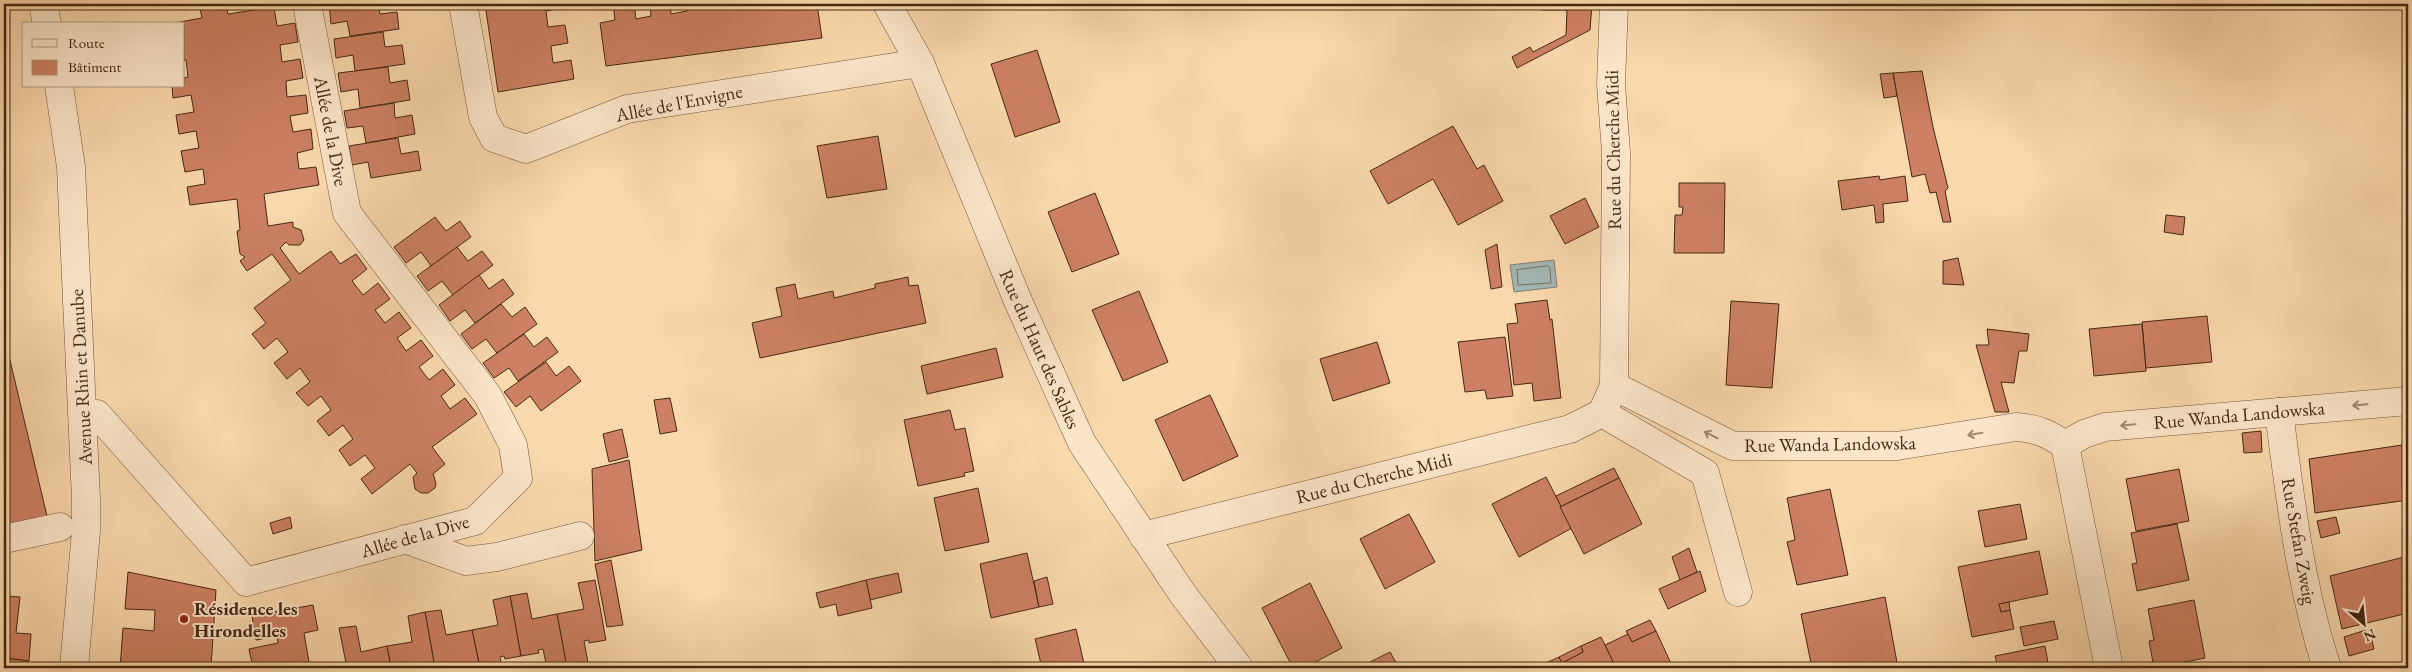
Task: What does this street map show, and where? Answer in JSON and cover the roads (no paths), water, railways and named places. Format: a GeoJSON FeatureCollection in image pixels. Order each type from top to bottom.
{"type":"FeatureCollection","features":[{"type":"Feature","properties":{"kind":"street"},"geometry":{"type":"LineString","coordinates":[[43,4],[47,22]]}},
{"type":"Feature","properties":{"kind":"street","name":"Allée de la Dive"},"geometry":{"type":"LineString","coordinates":[[83,414],[97,414],[246,582],[475,521],[518,478],[513,445],[488,396],[347,213],[307,4]]}},
{"type":"Feature","properties":{"kind":"street","name":"Allée de l'Envigne"},"geometry":{"type":"LineString","coordinates":[[463,4],[483,117],[494,138],[526,149],[627,109],[920,63]]}},
{"type":"Feature","properties":{"kind":"street","name":"Rue du Haut des Sables"},"geometry":{"type":"LineString","coordinates":[[886,4],[920,63],[1018,301],[1082,444],[1143,536],[1239,668]]}},
{"type":"Feature","properties":{"kind":"street","name":"Rue du Cherche Midi"},"geometry":{"type":"LineString","coordinates":[[1143,536],[1570,429],[1602,413],[1614,386],[1616,153],[1611,84],[1614,4]]}},
{"type":"Feature","properties":{"kind":"street","name":"Avenue Rhin et Danube"},"geometry":{"type":"LineString","coordinates":[[59,88],[71,167],[83,414],[86,531],[74,668]]}},
{"type":"Feature","properties":{"kind":"street","name":"Rue Wanda Landowska"},"geometry":{"type":"LineString","coordinates":[[1614,386],[1733,446],[1897,446],[2016,427],[2046,432],[2065,445],[2084,434],[2105,427],[2408,401]]}},
{"type":"Feature","properties":{"kind":"street","name":"Rue Stefan Zweig"},"geometry":{"type":"LineString","coordinates":[[2279,412],[2293,522],[2317,639],[2327,668]]}},
{"type":"Feature","properties":{"kind":"street"},"geometry":{"type":"LineString","coordinates":[[1602,413],[1705,473],[1738,592]]}},
{"type":"Feature","properties":{"kind":"street"},"geometry":{"type":"LineString","coordinates":[[2065,445],[2109,668]]}},
{"type":"Feature","properties":{"kind":"street"},"geometry":{"type":"LineString","coordinates":[[4,539],[60,527]]}},
{"type":"Feature","properties":{"kind":"street"},"geometry":{"type":"LineString","coordinates":[[405,539],[466,561],[497,557],[580,536]]}},
{"type":"Feature","properties":{"kind":"water"},"geometry":{"type":"Polygon","coordinates":[[[1554,260],[1557,287],[1514,292],[1510,265],[1554,260]]]}},
{"type":"Feature","properties":{"kind":"place","name":"Résidence les Hirondelles"},"geometry":{"type":"Point","coordinates":[184,619]}}]}
